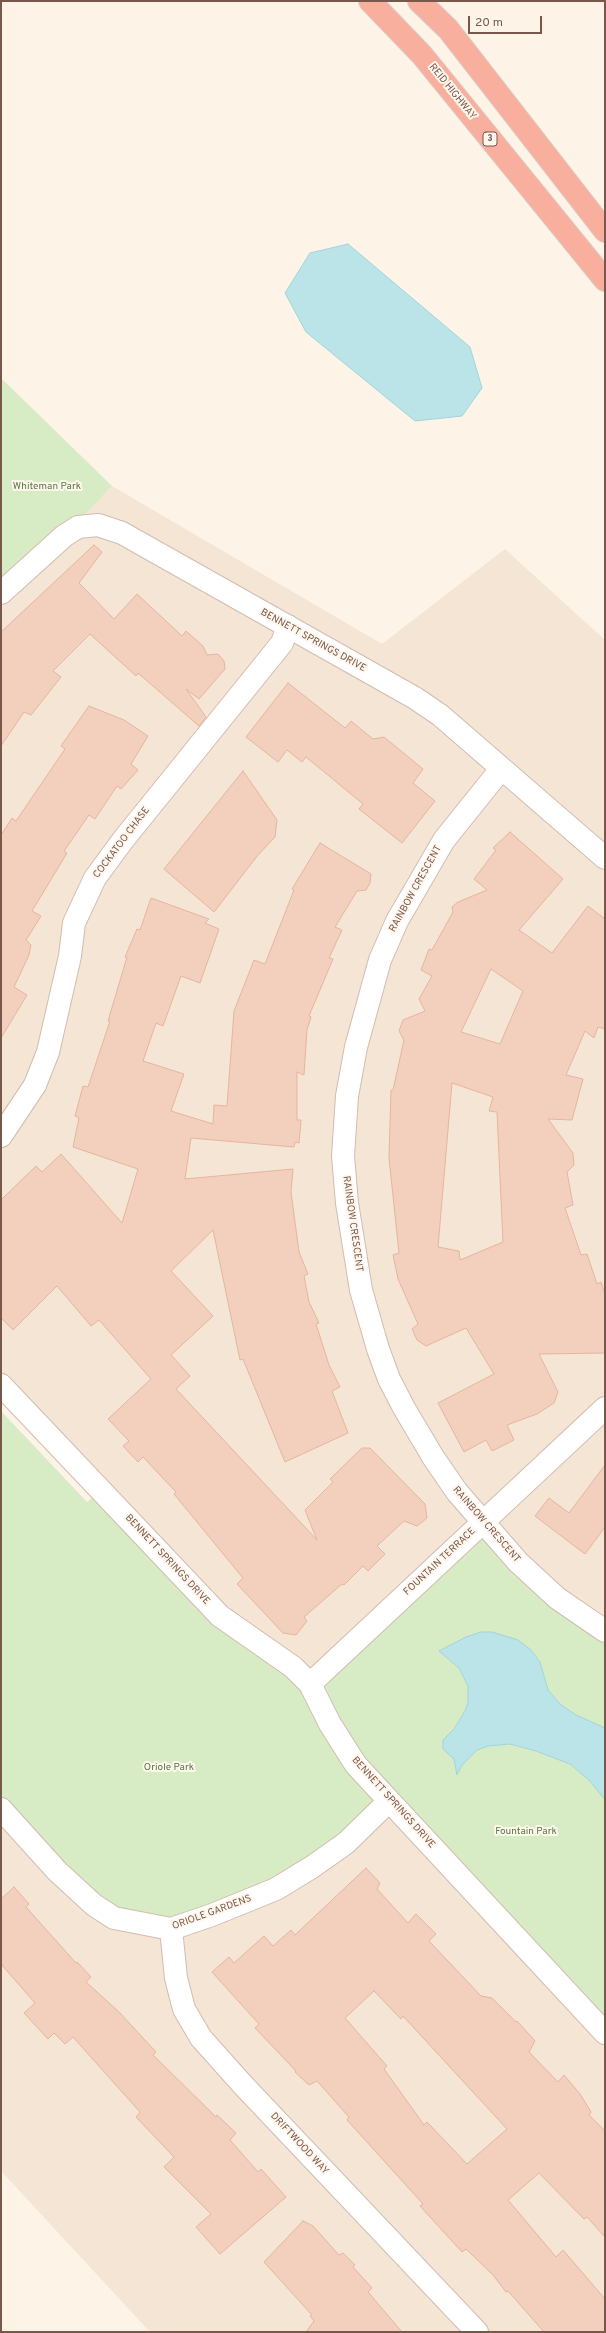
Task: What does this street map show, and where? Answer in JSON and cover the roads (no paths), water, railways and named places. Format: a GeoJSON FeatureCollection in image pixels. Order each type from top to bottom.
{"type":"FeatureCollection","features":[{"type":"Feature","properties":{"kind":"highway","name":"REID HIGHWAY"},"geometry":{"type":"LineString","coordinates":[[370,1],[422,55],[605,280]]}},
{"type":"Feature","properties":{"kind":"highway"},"geometry":{"type":"LineString","coordinates":[[420,1],[448,29],[605,231]]}},
{"type":"Feature","properties":{"kind":"street","name":"BENNETT SPRINGS DRIVE"},"geometry":{"type":"LineString","coordinates":[[1,593],[64,536],[78,527],[98,526],[122,533],[414,698],[440,715],[605,858]]}},
{"type":"Feature","properties":{"kind":"street","name":"COCKATOO CHASE"},"geometry":{"type":"LineString","coordinates":[[1,1136],[35,1084],[48,1052],[70,956],[74,923],[95,878],[122,840],[282,643],[288,626]]}},
{"type":"Feature","properties":{"kind":"street","name":"RAINBOW CRESCENT"},"geometry":{"type":"LineString","coordinates":[[501,769],[444,840],[397,921],[380,960],[356,1047],[348,1096],[343,1156],[353,1248],[361,1290],[387,1373],[404,1408],[433,1457],[457,1492],[482,1523],[518,1562],[557,1598],[605,1630]]}},
{"type":"Feature","properties":{"kind":"street","name":"BENNETT SPRINGS DRIVE"},"geometry":{"type":"LineString","coordinates":[[1,1385],[220,1616],[293,1667],[310,1684],[330,1724],[356,1764],[605,2033]]}},
{"type":"Feature","properties":{"kind":"street","name":"FOUNTAIN TERRACE"},"geometry":{"type":"LineString","coordinates":[[310,1684],[605,1408]]}},
{"type":"Feature","properties":{"kind":"street","name":"ORIOLE GARDENS"},"geometry":{"type":"LineString","coordinates":[[1,1809],[57,1871],[94,1905],[114,1918],[171,1929],[212,1916],[276,1889],[312,1867],[346,1843],[389,1801]]}},
{"type":"Feature","properties":{"kind":"street","name":"DRIFTWOOD WAY"},"geometry":{"type":"LineString","coordinates":[[171,1929],[176,1978],[184,2009],[201,2038],[243,2085],[477,2332]]}},
{"type":"Feature","properties":{"kind":"water"},"geometry":{"type":"Polygon","coordinates":[[[348,244],[470,347],[482,388],[462,416],[415,421],[306,332],[285,293],[310,253],[348,244]]]}},
{"type":"Feature","properties":{"kind":"water"},"geometry":{"type":"Polygon","coordinates":[[[481,1632],[492,1632],[518,1640],[531,1650],[540,1662],[548,1690],[560,1704],[576,1715],[605,1728],[605,1800],[590,1781],[570,1764],[536,1751],[510,1744],[488,1746],[477,1750],[462,1765],[457,1775],[454,1759],[443,1749],[443,1740],[454,1729],[465,1711],[468,1703],[468,1686],[459,1668],[439,1651],[466,1637],[481,1632]]]}},
{"type":"Feature","properties":{"kind":"park label","name":"Whiteman Park"},"geometry":{"type":"Point","coordinates":[47,487]}},
{"type":"Feature","properties":{"kind":"park label","name":"Oriole Park"},"geometry":{"type":"Point","coordinates":[169,1768]}},
{"type":"Feature","properties":{"kind":"park label","name":"Fountain Park"},"geometry":{"type":"Point","coordinates":[526,1832]}}]}
